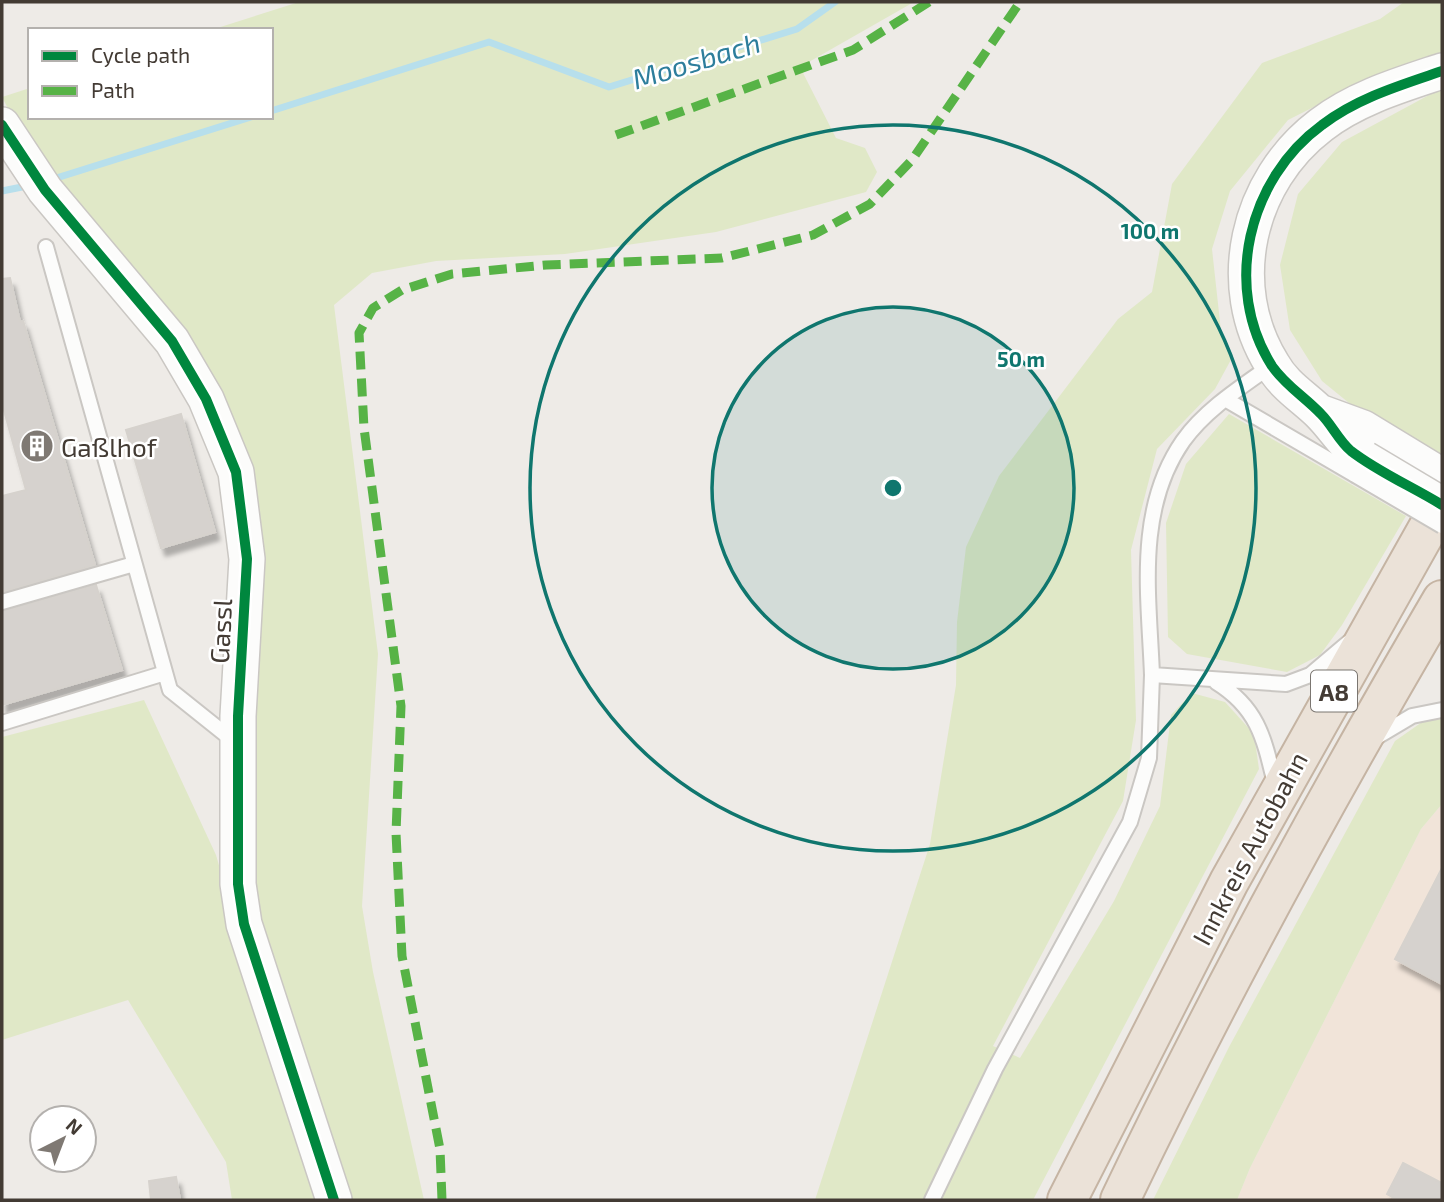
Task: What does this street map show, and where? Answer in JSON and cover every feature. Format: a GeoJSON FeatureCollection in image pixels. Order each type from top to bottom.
{"type":"FeatureCollection","features":[{"type":"Feature","properties":{"kind":"highway","name":"Innkreis Autobahn"},"geometry":{"type":"LineString","coordinates":[[1067,1200],[1229,881],[1374,620],[1442,504]]}},
{"type":"Feature","properties":{"kind":"highway","name":"Innkreis Autobahn"},"geometry":{"type":"LineString","coordinates":[[1120,1200],[1184,1068],[1356,750],[1442,604]]}},
{"type":"Feature","properties":{"kind":"street"},"geometry":{"type":"LineString","coordinates":[[1442,71],[1397,86],[1338,114],[1306,138],[1270,183],[1254,218],[1246,262],[1249,305],[1261,344],[1272,365],[1301,399],[1320,412],[1350,450],[1442,504]]}},
{"type":"Feature","properties":{"kind":"street","name":"Gassl"},"geometry":{"type":"LineString","coordinates":[[2,125],[40,183],[172,341],[206,399],[236,472],[247,559],[238,716],[238,884],[244,924],[334,1200]]}},
{"type":"Feature","properties":{"kind":"street"},"geometry":{"type":"LineString","coordinates":[[1366,457],[1442,476]]}},
{"type":"Feature","properties":{"kind":"lane"},"geometry":{"type":"LineString","coordinates":[[46,247],[170,690],[239,745]]}},
{"type":"Feature","properties":{"kind":"lane"},"geometry":{"type":"LineString","coordinates":[[932,1200],[995,1069],[1130,821],[1143,785],[1150,748],[1152,675],[1148,544],[1156,495],[1184,440],[1226,399],[1272,365]]}},
{"type":"Feature","properties":{"kind":"lane"},"geometry":{"type":"LineString","coordinates":[[1226,399],[1366,457],[1442,526]]}},
{"type":"Feature","properties":{"kind":"lane"},"geometry":{"type":"LineString","coordinates":[[2,602],[134,564]]}},
{"type":"Feature","properties":{"kind":"lane"},"geometry":{"type":"LineString","coordinates":[[1152,675],[1276,684],[1299,681],[1310,675],[1374,620]]}},
{"type":"Feature","properties":{"kind":"lane"},"geometry":{"type":"LineString","coordinates":[[2,723],[165,673]]}},
{"type":"Feature","properties":{"kind":"lane"},"geometry":{"type":"LineString","coordinates":[[1214,681],[1234,693],[1249,708],[1264,738],[1277,793]]}},
{"type":"Feature","properties":{"kind":"lane"},"geometry":{"type":"LineString","coordinates":[[1356,750],[1412,716],[1442,710]]}},
{"type":"Feature","properties":{"kind":"shaded area"},"geometry":{"type":"Polygon","coordinates":[[[1442,804],[1442,1200],[1237,1200],[1250,1168],[1421,829],[1442,804]]]}},
{"type":"Feature","properties":{"kind":"green space"},"geometry":{"type":"Polygon","coordinates":[[[299,2],[914,2],[800,67],[836,138],[865,148],[877,172],[866,192],[716,232],[565,254],[436,261],[372,273],[334,305],[378,654],[362,906],[373,972],[424,1200],[345,1200],[270,973],[248,876],[229,422],[40,170],[2,97],[28,89],[28,119],[273,119],[273,28],[217,28],[299,2]]]}},
{"type":"Feature","properties":{"kind":"green space"},"geometry":{"type":"Polygon","coordinates":[[[1404,2],[1442,2],[1442,52],[1375,76],[1288,120],[1230,191],[1212,249],[1221,331],[1233,356],[1215,389],[1157,449],[1131,550],[1136,720],[1123,801],[993,1046],[1020,1058],[1114,901],[1160,806],[1171,715],[1192,693],[1225,702],[1254,734],[1259,769],[1033,1200],[815,1200],[930,844],[956,685],[957,622],[966,547],[999,476],[1118,319],[1152,292],[1172,184],[1262,63],[1380,19],[1404,2]]]}},
{"type":"Feature","properties":{"kind":"green space"},"geometry":{"type":"Polygon","coordinates":[[[1442,88],[1440,455],[1365,416],[1322,381],[1290,330],[1280,265],[1298,194],[1342,142],[1442,88]]]}},
{"type":"Feature","properties":{"kind":"green space"},"geometry":{"type":"Polygon","coordinates":[[[1229,414],[1406,516],[1342,625],[1320,655],[1287,672],[1187,654],[1168,637],[1166,523],[1186,464],[1229,414]]]}},
{"type":"Feature","properties":{"kind":"green space"},"geometry":{"type":"Polygon","coordinates":[[[144,700],[216,855],[266,1028],[324,1200],[232,1200],[226,1162],[128,1000],[2,1040],[2,737],[144,700]]]}},
{"type":"Feature","properties":{"kind":"green space"},"geometry":{"type":"Polygon","coordinates":[[[1442,719],[1442,804],[1421,829],[1250,1168],[1237,1200],[1153,1200],[1229,1047],[1395,741],[1425,720],[1442,719]]]}},
{"type":"Feature","properties":{"kind":"building","name":"Gaßlhof"},"geometry":{"type":"Polygon","coordinates":[[[10,278],[20,322],[23,321],[95,565],[2,592],[2,496],[26,490],[2,403],[2,279],[10,278]]]}},
{"type":"Feature","properties":{"kind":"building"},"geometry":{"type":"Polygon","coordinates":[[[181,414],[215,532],[161,548],[126,430],[181,414]]]}},
{"type":"Feature","properties":{"kind":"building"},"geometry":{"type":"Polygon","coordinates":[[[96,585],[122,670],[2,705],[2,611],[96,585]]]}},
{"type":"Feature","properties":{"kind":"building"},"geometry":{"type":"Polygon","coordinates":[[[1442,868],[1442,984],[1395,959],[1442,868]]]}},
{"type":"Feature","properties":{"kind":"building"},"geometry":{"type":"Polygon","coordinates":[[[1403,1163],[1442,1183],[1442,1200],[1398,1200],[1387,1194],[1403,1163]]]}},
{"type":"Feature","properties":{"kind":"building"},"geometry":{"type":"Polygon","coordinates":[[[176,1177],[180,1200],[151,1200],[149,1181],[176,1177]]]}},
{"type":"Feature","properties":{"kind":"waterway","name":"Moosbach"},"geometry":{"type":"LineString","coordinates":[[273,110],[489,42],[609,87],[797,29],[835,2]]}},
{"type":"Feature","properties":{"kind":"waterway","name":"Moosbach"},"geometry":{"type":"LineString","coordinates":[[50,180],[245,119]]}},
{"type":"Feature","properties":{"kind":"waterway","name":"Moosbach"},"geometry":{"type":"LineString","coordinates":[[2,191],[32,185]]}},
{"type":"Feature","properties":{"kind":"marked path"},"geometry":{"type":"LineString","coordinates":[[616,135],[853,50],[929,2]]}},
{"type":"Feature","properties":{"kind":"marked path"},"geometry":{"type":"LineString","coordinates":[[442,1200],[440,1149],[402,956],[396,833],[401,706],[364,428],[359,333],[373,308],[402,290],[452,274],[546,265],[722,258],[813,235],[870,204],[912,160],[1020,2]]}},
{"type":"Feature","properties":{"kind":"cycle path"},"geometry":{"type":"LineString","coordinates":[[1442,71],[1380,93],[1350,107],[1322,125],[1297,148],[1276,174],[1260,204],[1246,269],[1248,303],[1257,335],[1277,373],[1321,414],[1351,451],[1442,505]]}},
{"type":"Feature","properties":{"kind":"cycle path"},"geometry":{"type":"LineString","coordinates":[[2,125],[45,190],[172,341],[206,399],[236,472],[247,559],[238,716],[238,884],[244,924],[334,1200]]}},
{"type":"Feature","properties":{"kind":"place","name":"Gaßlhof"},"geometry":{"type":"Point","coordinates":[37,446]}}]}
